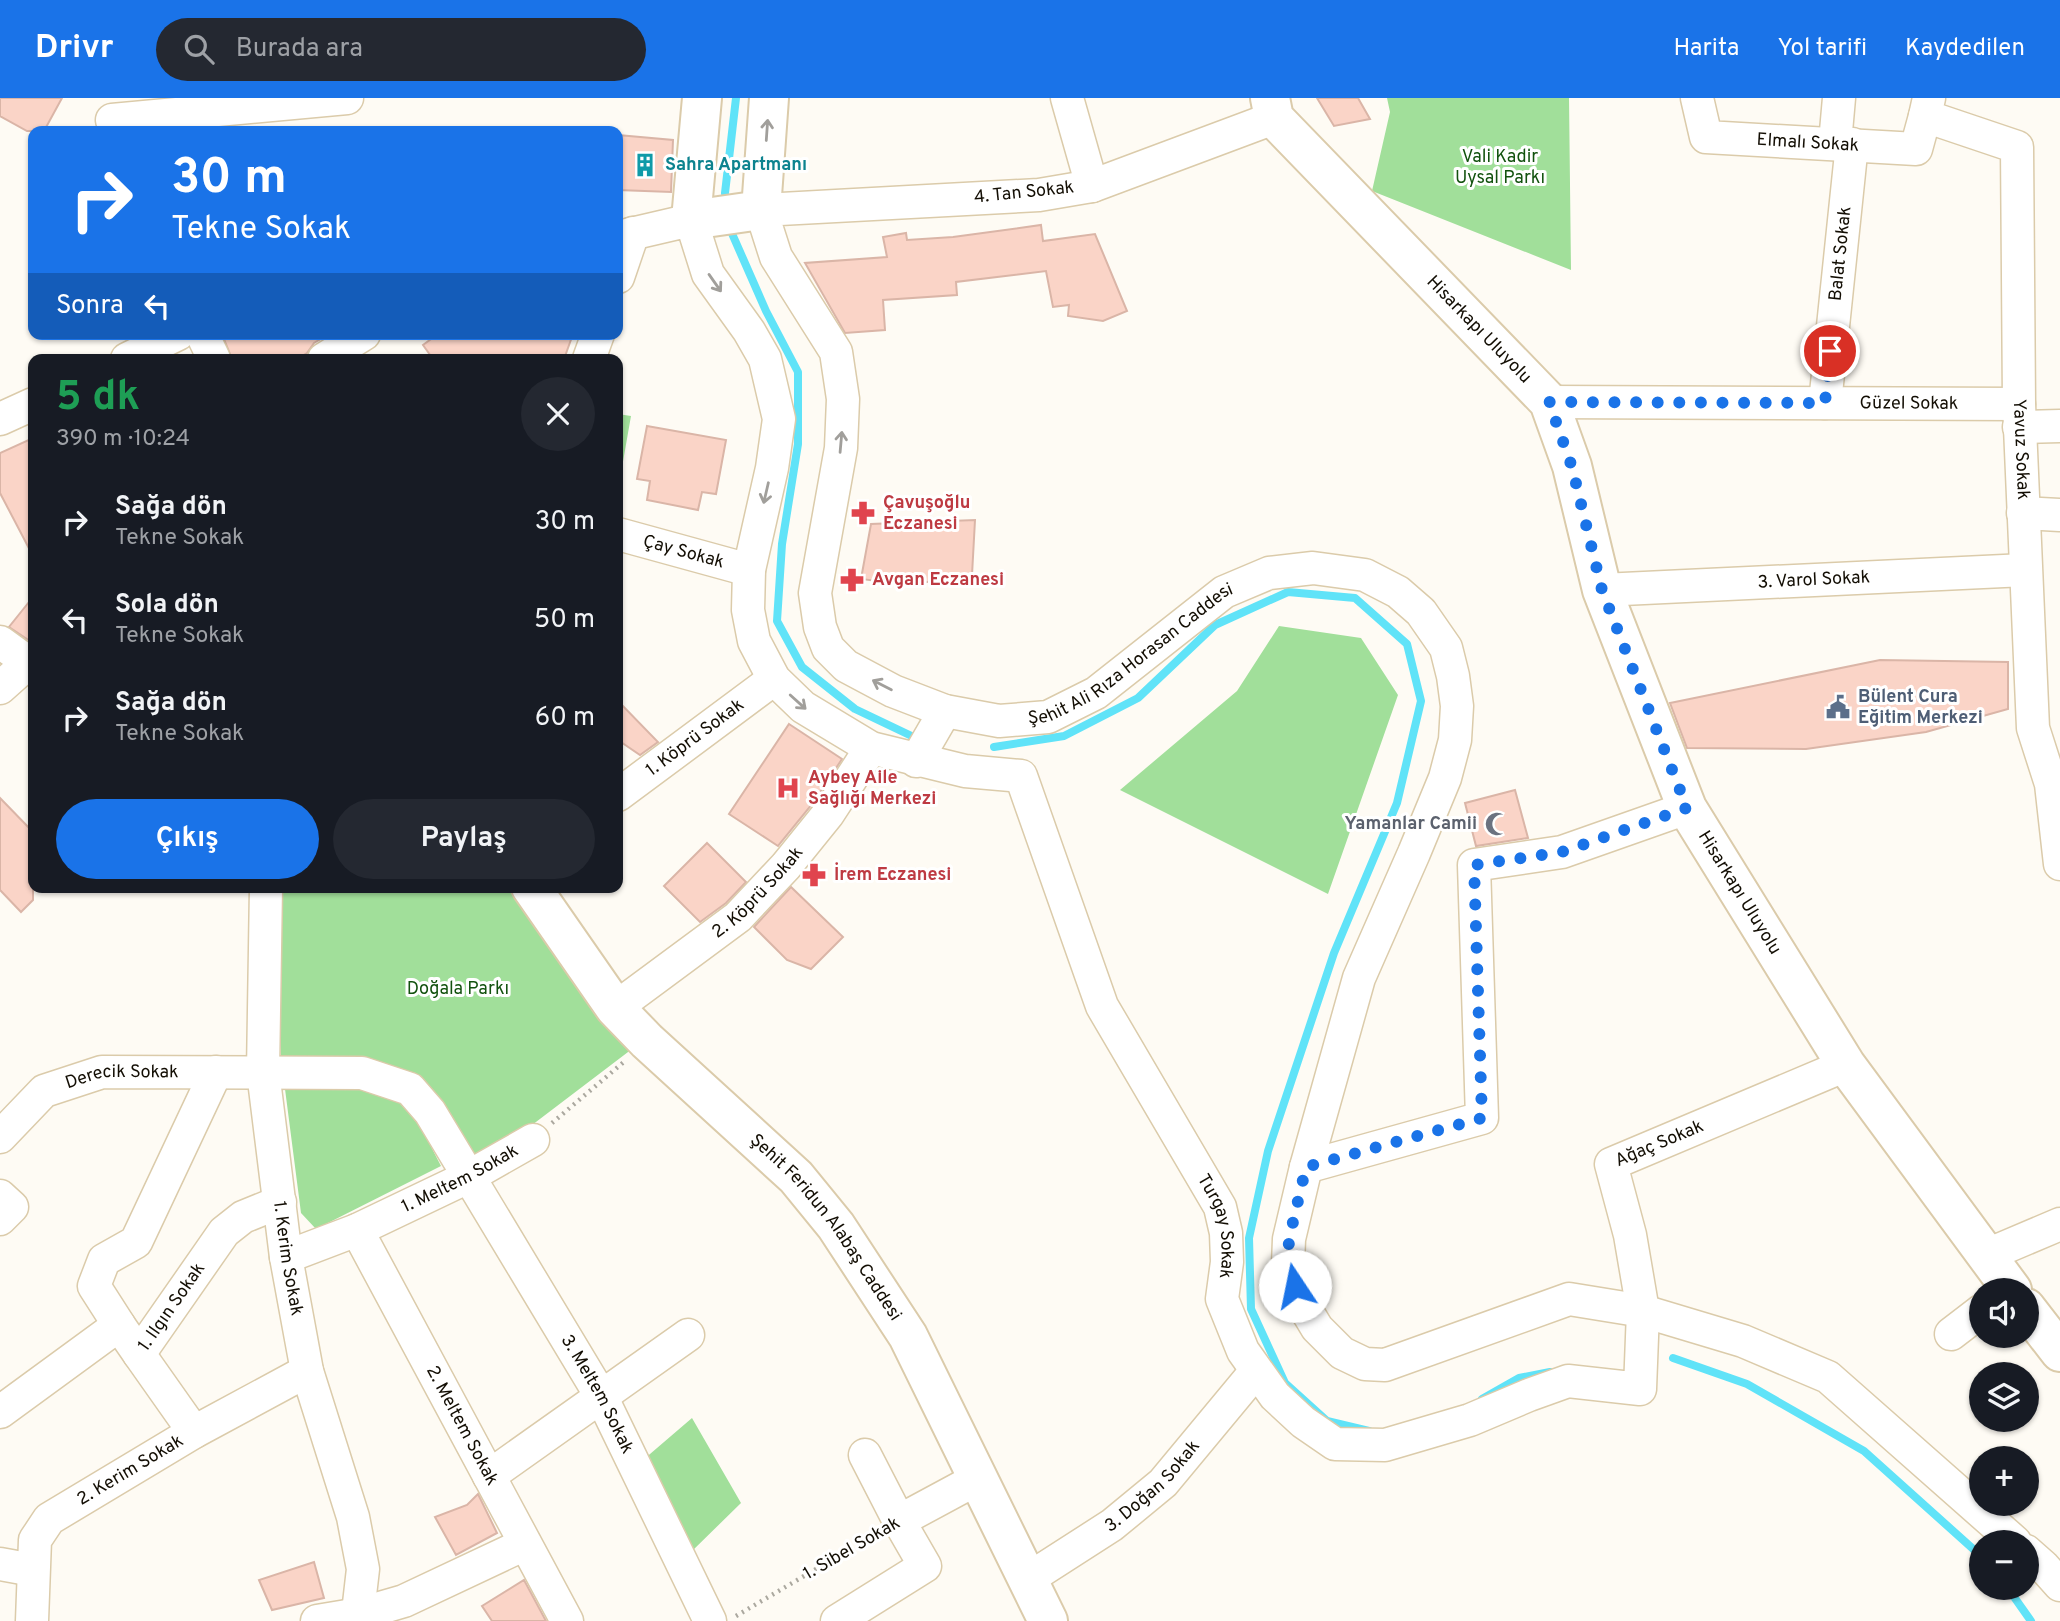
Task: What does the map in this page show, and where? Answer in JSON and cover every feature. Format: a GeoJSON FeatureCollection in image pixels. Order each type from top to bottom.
{"type":"FeatureCollection","features":[{"type":"Feature","properties":{"kind":"street"},"geometry":{"type":"LineString","coordinates":[[112,116],[346,98]]}},
{"type":"Feature","properties":{"kind":"street"},"geometry":{"type":"LineString","coordinates":[[702,98],[691,220],[708,274],[749,331],[765,359],[779,419],[772,468],[748,570],[747,610],[754,641],[774,679],[803,707],[871,748],[916,761],[945,711]]}},
{"type":"Feature","properties":{"kind":"street","name":"Şehit Ali Rıza Horasan Caddesi"},"geometry":{"type":"LineString","coordinates":[[769,98],[761,210],[776,257],[836,352],[843,399],[841,448],[815,593],[820,627],[828,648],[846,666],[893,691],[945,711],[999,721],[1048,717],[1096,693],[1224,593],[1269,573],[1313,568],[1365,576],[1398,592],[1421,612],[1446,648],[1454,676],[1457,706],[1455,740],[1445,778],[1359,978],[1306,1167],[1289,1239],[1288,1264],[1305,1308],[1317,1328],[1342,1353],[1365,1364],[1385,1365],[1569,1299],[1643,1311],[1743,1342],[1828,1377],[2001,1530]]}},
{"type":"Feature","properties":{"kind":"street"},"geometry":{"type":"LineString","coordinates":[[1067,98],[1092,186]]}},
{"type":"Feature","properties":{"kind":"street","name":"Elmalı Sokak"},"geometry":{"type":"LineString","coordinates":[[1698,98],[1706,137],[1916,149],[1927,107]]}},
{"type":"Feature","properties":{"kind":"street","name":"Balat Sokak"},"geometry":{"type":"LineString","coordinates":[[1825,403],[1843,144],[1839,98]]}},
{"type":"Feature","properties":{"kind":"street","name":"Yavuz Sokak"},"geometry":{"type":"LineString","coordinates":[[1927,107],[2017,147],[2019,415],[2025,570],[2056,786],[2060,864]]}},
{"type":"Feature","properties":{"kind":"street","name":"4. Tan Sokak"},"geometry":{"type":"LineString","coordinates":[[761,210],[1039,195],[1092,186],[1272,108]]}},
{"type":"Feature","properties":{"kind":"street","name":"Hisarkapı Uluyolu"},"geometry":{"type":"LineString","coordinates":[[1272,108],[1549,402],[1572,467],[1602,590],[1687,808],[1846,1065],[2003,1278]]}},
{"type":"Feature","properties":{"kind":"street"},"geometry":{"type":"LineString","coordinates":[[625,235],[691,220],[761,210]]}},
{"type":"Feature","properties":{"kind":"street"},"geometry":{"type":"LineString","coordinates":[[137,354],[166,340]]}},
{"type":"Feature","properties":{"kind":"street"},"geometry":{"type":"LineString","coordinates":[[332,354],[354,340]]}},
{"type":"Feature","properties":{"kind":"street","name":"Güzel Sokak"},"geometry":{"type":"LineString","coordinates":[[1549,402],[1825,403],[2019,415],[2060,426]]}},
{"type":"Feature","properties":{"kind":"street"},"geometry":{"type":"LineString","coordinates":[[0,419],[28,406]]}},
{"type":"Feature","properties":{"kind":"street"},"geometry":{"type":"LineString","coordinates":[[2023,513],[2060,515]]}},
{"type":"Feature","properties":{"kind":"street","name":"Çay Sokak"},"geometry":{"type":"LineString","coordinates":[[623,535],[748,570]]}},
{"type":"Feature","properties":{"kind":"street","name":"3. Varol Sokak"},"geometry":{"type":"LineString","coordinates":[[1602,590],[2025,570]]}},
{"type":"Feature","properties":{"kind":"street"},"geometry":{"type":"LineString","coordinates":[[0,642],[28,663]]}},
{"type":"Feature","properties":{"kind":"street"},"geometry":{"type":"LineString","coordinates":[[0,688],[28,667]]}},
{"type":"Feature","properties":{"kind":"street","name":"1. Köprü Sokak"},"geometry":{"type":"LineString","coordinates":[[623,791],[774,679]]}},
{"type":"Feature","properties":{"kind":"street","name":"2. Köprü Sokak"},"geometry":{"type":"LineString","coordinates":[[615,1008],[738,917],[786,866],[820,824],[871,748]]}},
{"type":"Feature","properties":{"kind":"street","name":"Turgay Sokak"},"geometry":{"type":"LineString","coordinates":[[916,761],[965,771],[1021,776],[1102,1006],[1220,1207],[1226,1233],[1227,1262],[1222,1299],[1243,1351],[1275,1396],[1303,1422],[1335,1444],[1385,1445],[1470,1420],[1568,1381],[1640,1389],[1643,1311]]}},
{"type":"Feature","properties":{"kind":"street"},"geometry":{"type":"LineString","coordinates":[[1306,1167],[1482,1118],[1474,865],[1562,852],[1687,808]]}},
{"type":"Feature","properties":{"kind":"street","name":"1. Kerim Sokak"},"geometry":{"type":"LineString","coordinates":[[266,893],[263,1072],[286,1257],[307,1371],[353,1517],[363,1569],[358,1617]]}},
{"type":"Feature","properties":{"kind":"street","name":"Şehit Feridun Alabaş Caddesi"},"geometry":{"type":"LineString","coordinates":[[535,893],[615,1008],[647,1041],[796,1177],[836,1226],[908,1336],[1048,1621]]}},
{"type":"Feature","properties":{"kind":"street","name":"Ağaç Sokak"},"geometry":{"type":"LineString","coordinates":[[1643,1311],[1630,1235],[1611,1164],[1846,1065]]}},
{"type":"Feature","properties":{"kind":"street","name":"Derecik Sokak"},"geometry":{"type":"LineString","coordinates":[[0,1137],[44,1091],[102,1072],[263,1072]]}},
{"type":"Feature","properties":{"kind":"street"},"geometry":{"type":"LineString","coordinates":[[119,1325],[94,1286],[104,1260],[136,1242],[216,1072]]}},
{"type":"Feature","properties":{"kind":"street","name":"3. Meltem Sokak"},"geometry":{"type":"LineString","coordinates":[[263,1072],[362,1073],[410,1089],[430,1112],[601,1396],[710,1621]]}},
{"type":"Feature","properties":{"kind":"street","name":"1. Meltem Sokak"},"geometry":{"type":"LineString","coordinates":[[286,1257],[357,1230],[468,1177],[533,1140]]}},
{"type":"Feature","properties":{"kind":"street"},"geometry":{"type":"LineString","coordinates":[[0,1196],[12,1207],[0,1219]]}},
{"type":"Feature","properties":{"kind":"street","name":"1. Ilgın Sokak"},"geometry":{"type":"LineString","coordinates":[[0,1412],[119,1325],[139,1354],[224,1232],[243,1217],[280,1202]]}},
{"type":"Feature","properties":{"kind":"street"},"geometry":{"type":"LineString","coordinates":[[1987,1255],[2060,1224]]}},
{"type":"Feature","properties":{"kind":"street","name":"2. Meltem Sokak"},"geometry":{"type":"LineString","coordinates":[[357,1230],[567,1621]]}},
{"type":"Feature","properties":{"kind":"street"},"geometry":{"type":"LineString","coordinates":[[1951,1334],[1969,1320]]}},
{"type":"Feature","properties":{"kind":"street","name":"Hisarkapı Uluyolu"},"geometry":{"type":"LineString","coordinates":[[2039,1326],[2060,1352]]}},
{"type":"Feature","properties":{"kind":"street"},"geometry":{"type":"LineString","coordinates":[[489,1476],[688,1335]]}},
{"type":"Feature","properties":{"kind":"street"},"geometry":{"type":"LineString","coordinates":[[139,1354],[194,1432]]}},
{"type":"Feature","properties":{"kind":"street","name":"2. Kerim Sokak"},"geometry":{"type":"LineString","coordinates":[[32,1621],[35,1540],[49,1519],[194,1432],[307,1371]]}},
{"type":"Feature","properties":{"kind":"street","name":"3. Doğan Sokak"},"geometry":{"type":"LineString","coordinates":[[1028,1578],[1112,1525],[1163,1483],[1256,1371]]}},
{"type":"Feature","properties":{"kind":"street"},"geometry":{"type":"LineString","coordinates":[[837,1621],[925,1566],[865,1455]]}},
{"type":"Feature","properties":{"kind":"street","name":"1. Sibel Sokak"},"geometry":{"type":"LineString","coordinates":[[899,1521],[978,1479]]}},
{"type":"Feature","properties":{"kind":"street"},"geometry":{"type":"LineString","coordinates":[[317,1621],[358,1617],[404,1601],[525,1544]]}},
{"type":"Feature","properties":{"kind":"street"},"geometry":{"type":"LineString","coordinates":[[2039,1563],[2060,1585]]}},
{"type":"Feature","properties":{"kind":"street"},"geometry":{"type":"LineString","coordinates":[[0,1564],[33,1570]]}},
{"type":"Feature","properties":{"kind":"path","name":"1. Meltem Sokak"},"geometry":{"type":"LineString","coordinates":[[533,1140],[647,1041]]}},
{"type":"Feature","properties":{"kind":"path","name":"1. Sibel Sokak"},"geometry":{"type":"LineString","coordinates":[[727,1621],[899,1521]]}},
{"type":"Feature","properties":{"kind":"green space","name":"Vali Kadir Uysal Parkı"},"geometry":{"type":"Polygon","coordinates":[[[1387,98],[1569,98],[1571,270],[1372,191],[1390,112],[1387,98]]]}},
{"type":"Feature","properties":{"kind":"green space"},"geometry":{"type":"Polygon","coordinates":[[[623,415],[631,416],[623,462],[623,415]]]}},
{"type":"Feature","properties":{"kind":"green space"},"geometry":{"type":"Polygon","coordinates":[[[1279,626],[1361,638],[1398,695],[1328,894],[1120,790],[1237,691],[1279,626]]]}},
{"type":"Feature","properties":{"kind":"green space","name":"Doğala Parkı"},"geometry":{"type":"Polygon","coordinates":[[[278,893],[513,893],[632,1049],[482,1163],[432,1098],[389,1064],[281,1067],[278,893]]]}},
{"type":"Feature","properties":{"kind":"green space"},"geometry":{"type":"Polygon","coordinates":[[[363,1079],[406,1098],[441,1166],[316,1229],[301,1213],[285,1089],[363,1079]]]}},
{"type":"Feature","properties":{"kind":"green space"},"geometry":{"type":"Polygon","coordinates":[[[692,1418],[741,1503],[689,1554],[643,1460],[692,1418]]]}},
{"type":"Feature","properties":{"kind":"building"},"geometry":{"type":"Polygon","coordinates":[[[0,98],[62,98],[47,126],[28,126],[27,131],[0,116],[0,98]]]}},
{"type":"Feature","properties":{"kind":"building"},"geometry":{"type":"Polygon","coordinates":[[[1317,98],[1358,98],[1370,119],[1334,126],[1317,98]]]}},
{"type":"Feature","properties":{"kind":"building","name":"Sahra Apartmanı"},"geometry":{"type":"Polygon","coordinates":[[[623,135],[673,140],[671,192],[623,190],[623,135]]]}},
{"type":"Feature","properties":{"kind":"building"},"geometry":{"type":"Polygon","coordinates":[[[1041,225],[1043,241],[1095,234],[1127,311],[1103,321],[1068,316],[1069,305],[1053,307],[1046,271],[956,282],[957,295],[883,300],[885,330],[845,333],[805,263],[887,257],[883,237],[906,233],[907,240],[953,237],[1041,225]]]}},
{"type":"Feature","properties":{"kind":"building"},"geometry":{"type":"Polygon","coordinates":[[[224,340],[319,340],[305,354],[230,354],[224,340]]]}},
{"type":"Feature","properties":{"kind":"building"},"geometry":{"type":"Polygon","coordinates":[[[430,340],[571,340],[566,354],[429,354],[423,345],[430,340]]]}},
{"type":"Feature","properties":{"kind":"building"},"geometry":{"type":"Polygon","coordinates":[[[647,426],[726,440],[716,494],[702,492],[698,510],[647,500],[650,481],[637,479],[647,426]]]}},
{"type":"Feature","properties":{"kind":"building"},"geometry":{"type":"Polygon","coordinates":[[[28,440],[28,546],[0,493],[0,453],[28,440]]]}},
{"type":"Feature","properties":{"kind":"building"},"geometry":{"type":"Polygon","coordinates":[[[975,520],[972,575],[908,585],[861,579],[871,524],[975,520]]]}},
{"type":"Feature","properties":{"kind":"building"},"geometry":{"type":"Polygon","coordinates":[[[28,603],[28,640],[9,627],[28,603]]]}},
{"type":"Feature","properties":{"kind":"building","name":"Bülent Cura Eğitim Merkezi"},"geometry":{"type":"Polygon","coordinates":[[[1880,660],[2008,662],[2008,709],[1926,732],[1806,749],[1687,748],[1670,703],[1880,660]]]}},
{"type":"Feature","properties":{"kind":"building"},"geometry":{"type":"Polygon","coordinates":[[[623,706],[658,742],[640,755],[623,743],[623,706]]]}},
{"type":"Feature","properties":{"kind":"building","name":"Aybey Aile Sağlığı Merkezi"},"geometry":{"type":"Polygon","coordinates":[[[789,724],[842,759],[813,803],[778,846],[729,814],[789,724]]]}},
{"type":"Feature","properties":{"kind":"building","name":"Yamanlar Camii"},"geometry":{"type":"Polygon","coordinates":[[[1515,790],[1528,838],[1476,846],[1465,803],[1515,790]]]}},
{"type":"Feature","properties":{"kind":"building"},"geometry":{"type":"Polygon","coordinates":[[[0,798],[28,827],[28,893],[33,893],[33,900],[21,912],[0,890],[0,798]]]}},
{"type":"Feature","properties":{"kind":"building"},"geometry":{"type":"Polygon","coordinates":[[[707,843],[746,882],[726,903],[700,922],[664,886],[707,843]]]}},
{"type":"Feature","properties":{"kind":"building"},"geometry":{"type":"Polygon","coordinates":[[[791,887],[843,937],[811,969],[787,960],[754,927],[791,887]]]}},
{"type":"Feature","properties":{"kind":"building"},"geometry":{"type":"Polygon","coordinates":[[[478,1494],[497,1533],[456,1555],[435,1517],[467,1505],[478,1494]]]}},
{"type":"Feature","properties":{"kind":"building"},"geometry":{"type":"Polygon","coordinates":[[[314,1562],[324,1598],[272,1610],[259,1580],[314,1562]]]}},
{"type":"Feature","properties":{"kind":"building"},"geometry":{"type":"Polygon","coordinates":[[[524,1580],[546,1621],[492,1621],[482,1606],[524,1580]]]}},
{"type":"Feature","properties":{"kind":"waterway"},"geometry":{"type":"LineString","coordinates":[[725,193],[736,98]]}},
{"type":"Feature","properties":{"kind":"waterway"},"geometry":{"type":"LineString","coordinates":[[730,229],[766,311],[798,372],[798,444],[782,544],[777,621],[802,667],[855,709],[920,740]]}},
{"type":"Feature","properties":{"kind":"waterway"},"geometry":{"type":"LineString","coordinates":[[994,747],[1064,736],[1138,698],[1215,625],[1288,592],[1355,598],[1407,644],[1421,701],[1397,803],[1334,953],[1268,1151],[1249,1238],[1251,1309],[1285,1383],[1327,1421],[1369,1431]]}},
{"type":"Feature","properties":{"kind":"waterway"},"geometry":{"type":"LineString","coordinates":[[1673,1358],[1747,1384],[1864,1451],[1969,1545]]}},
{"type":"Feature","properties":{"kind":"waterway"},"geometry":{"type":"LineString","coordinates":[[1482,1399],[1519,1378],[1550,1372]]}},
{"type":"Feature","properties":{"kind":"waterway"},"geometry":{"type":"LineString","coordinates":[[2016,1600],[2031,1621]]}},
{"type":"Feature","properties":{"kind":"place","name":"Sahra Apartmanı"},"geometry":{"type":"Point","coordinates":[645,165]}},
{"type":"Feature","properties":{"kind":"place","name":"Çavuşoğlu Eczanesi"},"geometry":{"type":"Point","coordinates":[863,513]}},
{"type":"Feature","properties":{"kind":"place","name":"Avgan Eczanesi"},"geometry":{"type":"Point","coordinates":[852,580]}},
{"type":"Feature","properties":{"kind":"place","name":"Bülent Cura Eğitim Merkezi"},"geometry":{"type":"Point","coordinates":[1838,707]}},
{"type":"Feature","properties":{"kind":"place","name":"Aybey Aile Sağlığı Merkezi"},"geometry":{"type":"Point","coordinates":[788,788]}},
{"type":"Feature","properties":{"kind":"place","name":"Yamanlar Camii"},"geometry":{"type":"Point","coordinates":[1497,824]}},
{"type":"Feature","properties":{"kind":"place","name":"İrem Eczanesi"},"geometry":{"type":"Point","coordinates":[814,875]}},
{"type":"Feature","properties":{"kind":"route"},"geometry":{"type":"LineString","coordinates":[[1295,1286],[1288,1264],[1289,1239],[1306,1167],[1482,1118],[1474,865],[1562,852],[1687,808],[1602,590],[1572,467],[1549,402],[1825,403],[1830,351]]}}]}
